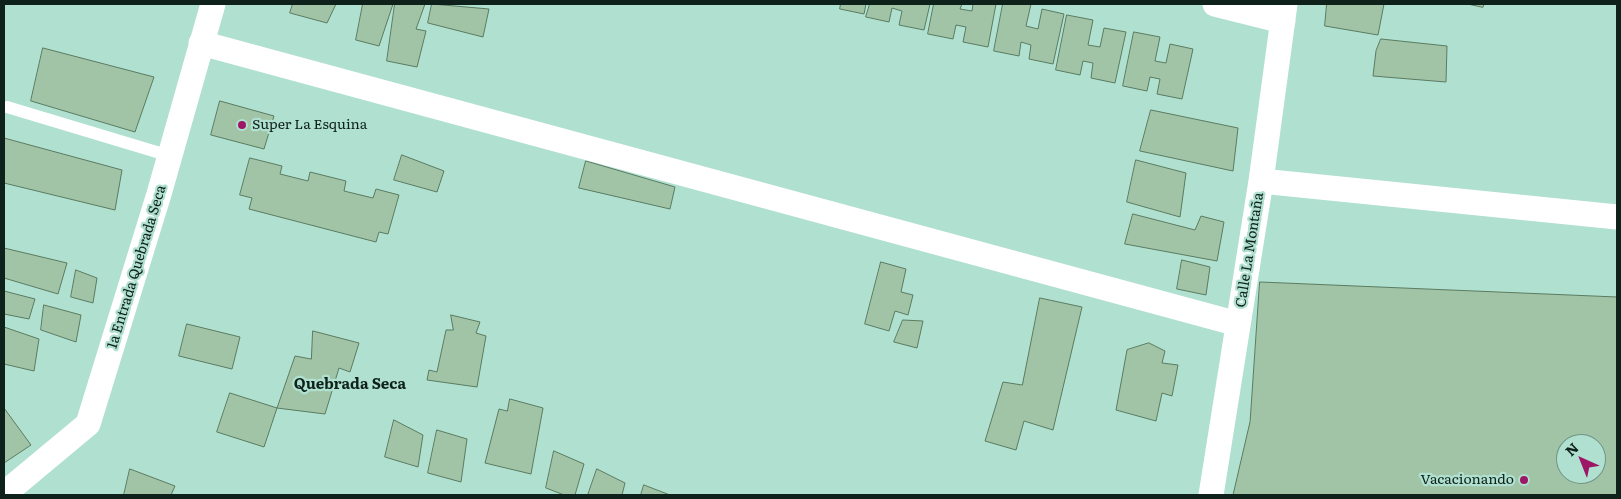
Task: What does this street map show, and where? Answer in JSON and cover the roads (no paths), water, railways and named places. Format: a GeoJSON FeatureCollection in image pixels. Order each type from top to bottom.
{"type":"FeatureCollection","features":[{"type":"Feature","properties":{"kind":"street","name":"1a Entrada Quebrada Seca"},"geometry":{"type":"LineString","coordinates":[[4,494],[88,424],[170,156],[213,4]]}},
{"type":"Feature","properties":{"kind":"street"},"geometry":{"type":"LineString","coordinates":[[1215,4],[1284,12]]}},
{"type":"Feature","properties":{"kind":"street","name":"Calle La Montaña"},"geometry":{"type":"LineString","coordinates":[[1211,495],[1261,181],[1284,12]]}},
{"type":"Feature","properties":{"kind":"street"},"geometry":{"type":"LineString","coordinates":[[201,43],[1238,324]]}},
{"type":"Feature","properties":{"kind":"street"},"geometry":{"type":"LineString","coordinates":[[1261,181],[1617,217]]}},
{"type":"Feature","properties":{"kind":"lane"},"geometry":{"type":"LineString","coordinates":[[8,107],[170,156]]}},
{"type":"Feature","properties":{"kind":"place","name":"Super La Esquina"},"geometry":{"type":"Point","coordinates":[242,125]}},
{"type":"Feature","properties":{"kind":"place","name":"Vacacionando"},"geometry":{"type":"Point","coordinates":[1524,480]}},
{"type":"Feature","properties":{"kind":"district","name":"Quebrada Seca"},"geometry":{"type":"Point","coordinates":[350,385]}}]}
